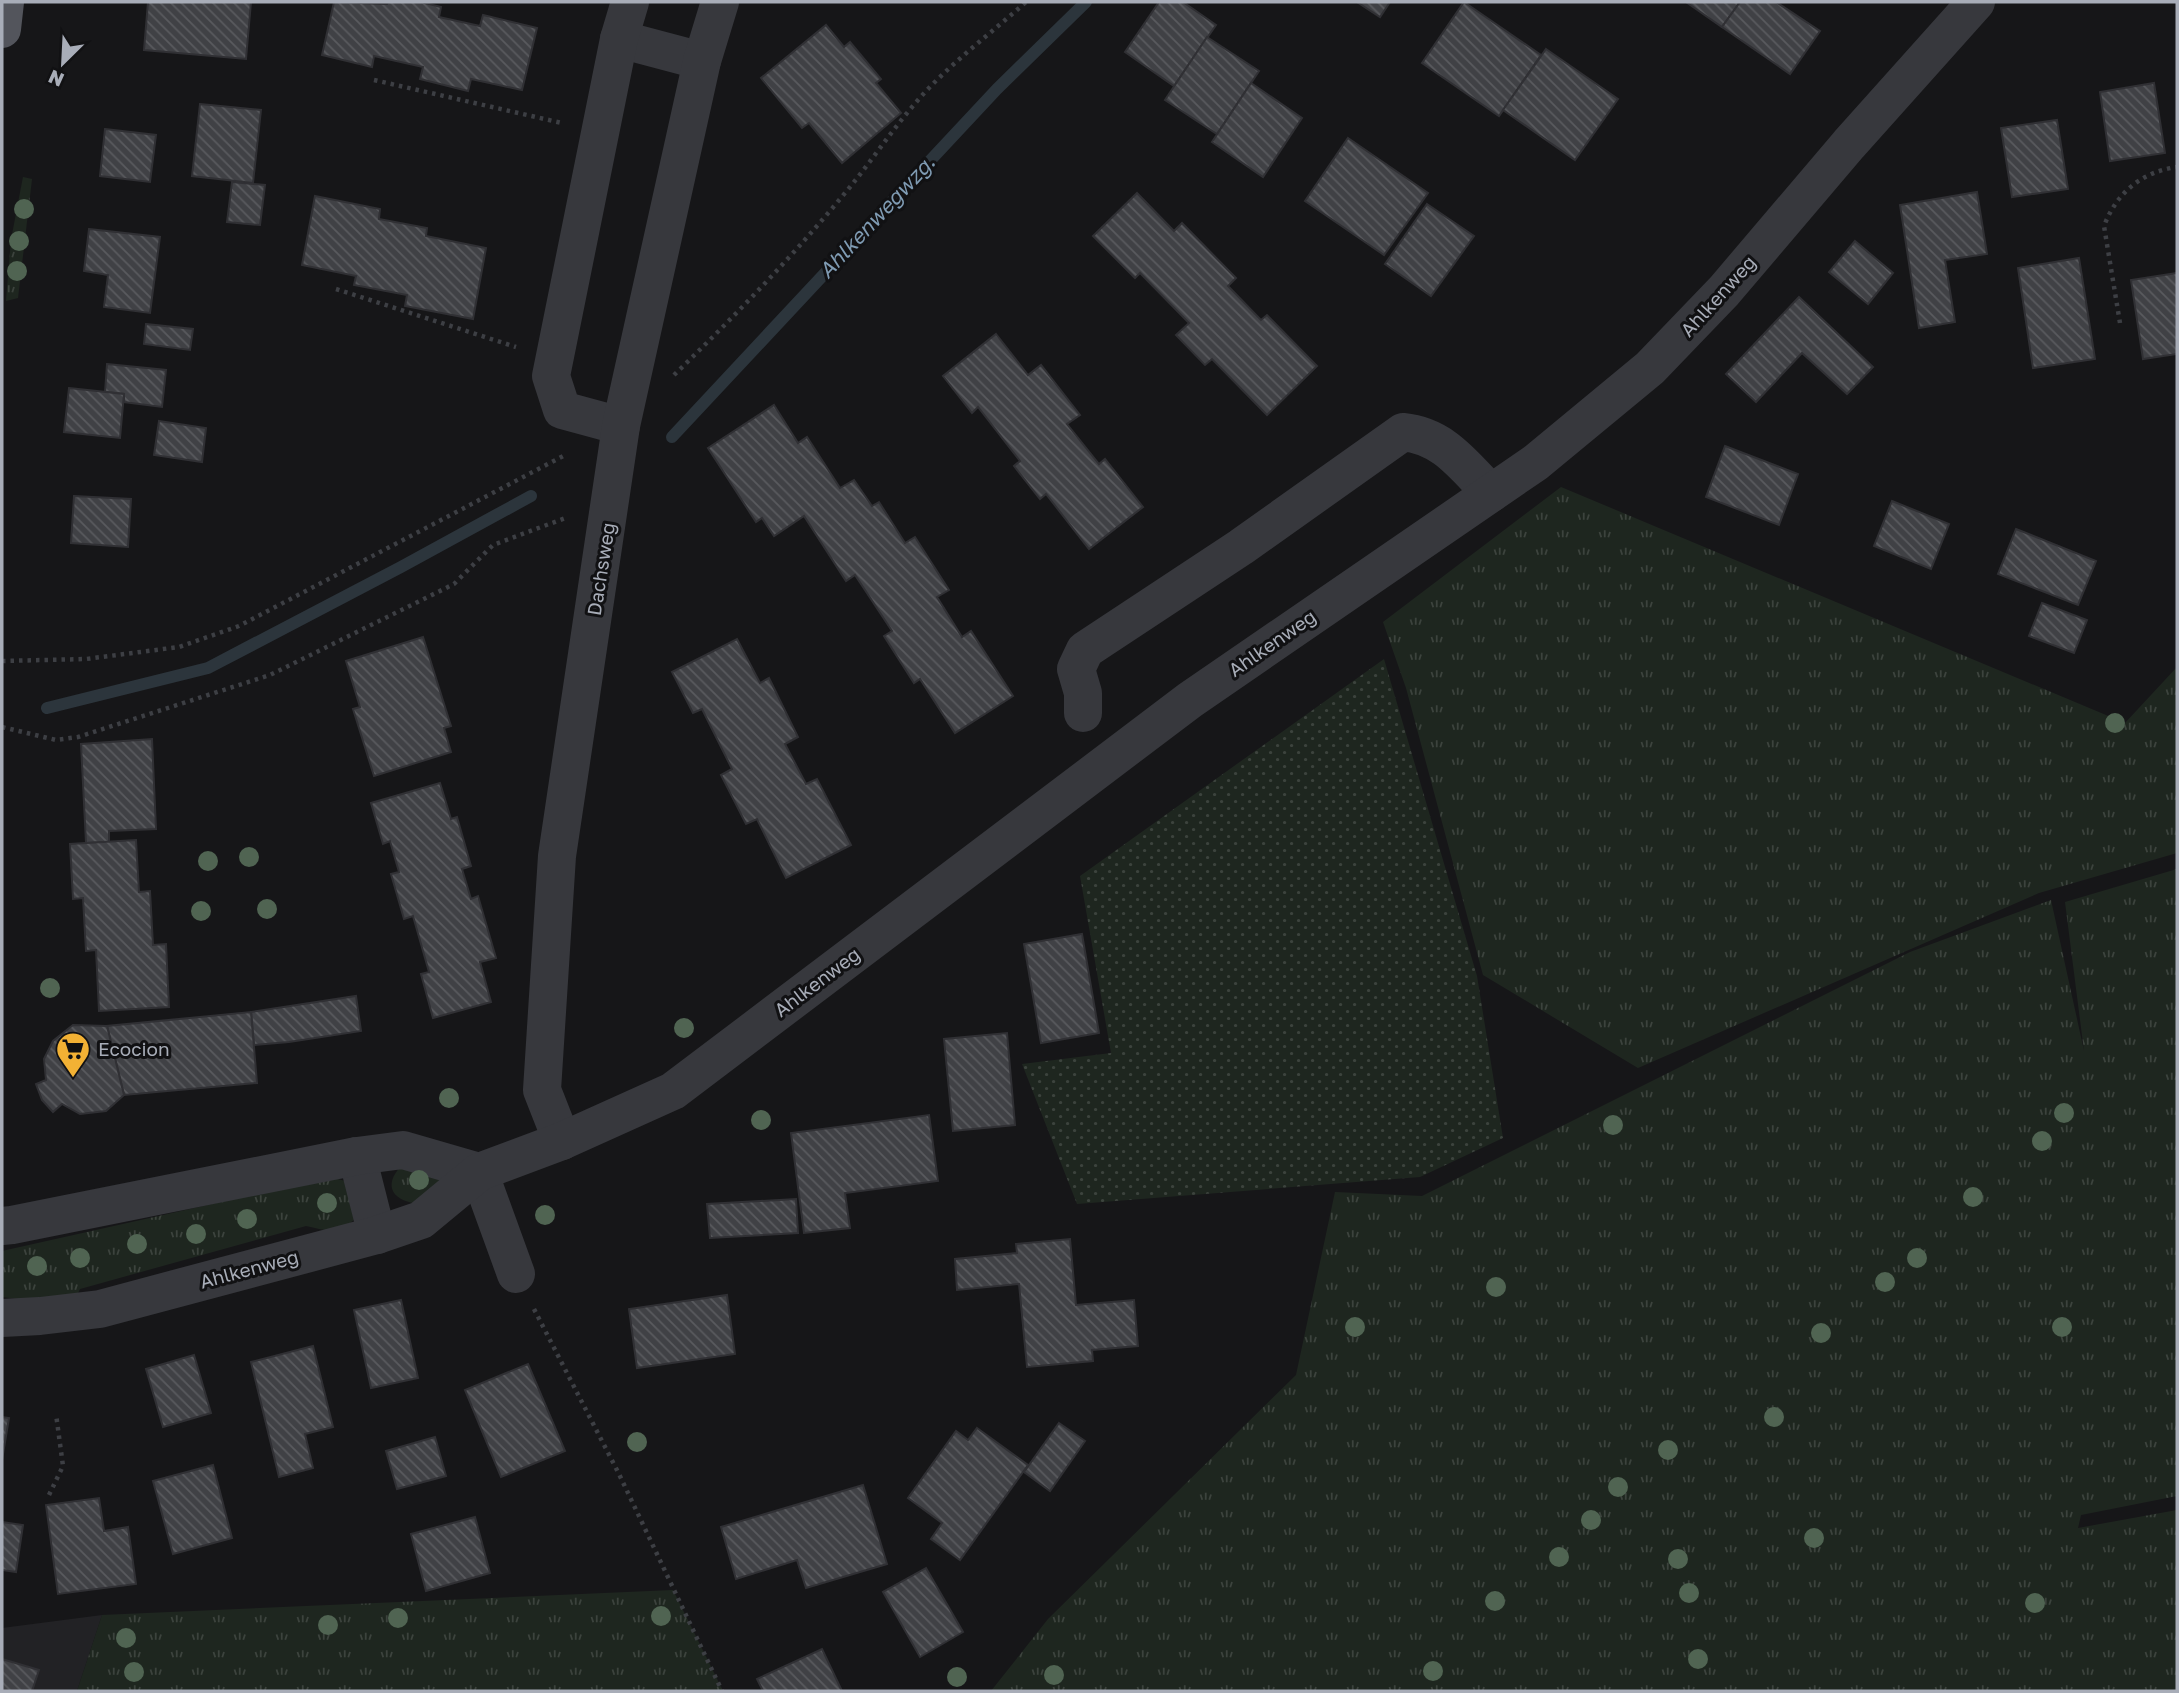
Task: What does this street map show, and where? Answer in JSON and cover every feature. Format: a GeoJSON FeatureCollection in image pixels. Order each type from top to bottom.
{"type":"FeatureCollection","features":[{"type":"Feature","properties":{"kind":"main road"},"geometry":{"type":"LineString","coordinates":[[2,29],[5,2]]}},
{"type":"Feature","properties":{"kind":"street"},"geometry":{"type":"LineString","coordinates":[[621,426],[562,410],[551,376],[600,132],[630,2]]}},
{"type":"Feature","properties":{"kind":"street","name":"Dachsweg"},"geometry":{"type":"LineString","coordinates":[[562,1140],[542,1090],[557,856],[621,426],[702,61],[719,2]]}},
{"type":"Feature","properties":{"kind":"street","name":"Ahlkenweg"},"geometry":{"type":"LineString","coordinates":[[2,1318],[100,1309],[377,1235],[421,1220],[479,1172],[562,1140],[673,1091],[1190,700],[1535,463],[1650,368],[1724,291],[1849,144],[1976,2]]}},
{"type":"Feature","properties":{"kind":"street"},"geometry":{"type":"LineString","coordinates":[[620,39],[702,61]]}},
{"type":"Feature","properties":{"kind":"street"},"geometry":{"type":"LineString","coordinates":[[1083,713],[1083,693],[1076,669],[1085,650],[1241,547],[1403,432],[1423,434],[1448,449],[1491,494]]}},
{"type":"Feature","properties":{"kind":"street"},"geometry":{"type":"LineString","coordinates":[[2,1226],[357,1156],[403,1150],[479,1172],[516,1274]]}},
{"type":"Feature","properties":{"kind":"street"},"geometry":{"type":"LineString","coordinates":[[357,1156],[377,1235]]}},
{"type":"Feature","properties":{"kind":"path"},"geometry":{"type":"LineString","coordinates":[[667,381],[732,319],[797,250],[851,186],[893,128],[941,76],[1026,2]]}},
{"type":"Feature","properties":{"kind":"path"},"geometry":{"type":"LineString","coordinates":[[374,80],[600,132]]}},
{"type":"Feature","properties":{"kind":"path"},"geometry":{"type":"LineString","coordinates":[[2120,323],[2104,226],[2109,213],[2129,187],[2157,170],[2177,167]]}},
{"type":"Feature","properties":{"kind":"path"},"geometry":{"type":"LineString","coordinates":[[336,289],[554,359]]}},
{"type":"Feature","properties":{"kind":"path"},"geometry":{"type":"LineString","coordinates":[[2,661],[86,659],[179,647],[239,626],[621,426]]}},
{"type":"Feature","properties":{"kind":"path"},"geometry":{"type":"LineString","coordinates":[[2,727],[56,740],[78,737],[270,675],[454,584],[493,545],[611,500]]}},
{"type":"Feature","properties":{"kind":"path"},"geometry":{"type":"LineString","coordinates":[[516,1274],[619,1474],[722,1691]]}},
{"type":"Feature","properties":{"kind":"path"},"geometry":{"type":"LineString","coordinates":[[49,1495],[63,1466],[56,1414]]}},
{"type":"Feature","properties":{"kind":"shaded area"},"geometry":{"type":"Polygon","coordinates":[[[102,1615],[77,1691],[2,1691],[2,1628],[102,1615]]]}},
{"type":"Feature","properties":{"kind":"green space"},"geometry":{"type":"Polygon","coordinates":[[[23,177],[32,179],[18,298],[6,301],[11,240],[23,177]]]}},
{"type":"Feature","properties":{"kind":"green space"},"geometry":{"type":"Polygon","coordinates":[[[1561,487],[2125,723],[2177,667],[2177,853],[2039,893],[1638,1068],[1483,975],[1406,688],[1383,622],[1561,487]]]}},
{"type":"Feature","properties":{"kind":"green space"},"geometry":{"type":"Polygon","coordinates":[[[1384,659],[1477,976],[1503,1138],[1420,1177],[1077,1204],[1022,1064],[1111,1053],[1080,876],[1384,659]]]}},
{"type":"Feature","properties":{"kind":"green space"},"geometry":{"type":"Polygon","coordinates":[[[2177,869],[2177,1496],[2081,1515],[2078,1528],[2177,1510],[2177,1691],[991,1691],[1048,1619],[1296,1375],[1335,1192],[1422,1196],[1910,952],[2051,900],[2084,1051],[2065,902],[2177,869]]]}},
{"type":"Feature","properties":{"kind":"green space"},"geometry":{"type":"Polygon","coordinates":[[[402,1165],[444,1174],[421,1204],[404,1200],[394,1192],[392,1180],[402,1165]]]}},
{"type":"Feature","properties":{"kind":"green space"},"geometry":{"type":"Polygon","coordinates":[[[334,1178],[345,1181],[354,1220],[342,1228],[326,1230],[306,1226],[80,1289],[75,1299],[26,1300],[2,1297],[2,1251],[334,1178]]]}},
{"type":"Feature","properties":{"kind":"green space"},"geometry":{"type":"Polygon","coordinates":[[[673,1590],[723,1691],[77,1691],[102,1615],[673,1590]]]}},
{"type":"Feature","properties":{"kind":"building"},"geometry":{"type":"Polygon","coordinates":[[[148,2],[251,2],[246,59],[144,50],[148,2]]]}},
{"type":"Feature","properties":{"kind":"building"},"geometry":{"type":"Polygon","coordinates":[[[334,2],[421,2],[441,7],[439,17],[480,26],[483,15],[537,28],[522,90],[471,79],[468,91],[420,79],[423,67],[374,56],[372,67],[322,55],[334,2]]]}},
{"type":"Feature","properties":{"kind":"building"},"geometry":{"type":"Polygon","coordinates":[[[1159,2],[1183,2],[1216,25],[1174,86],[1125,52],[1159,2]]]}},
{"type":"Feature","properties":{"kind":"building"},"geometry":{"type":"Polygon","coordinates":[[[1357,2],[1390,2],[1380,17],[1357,2]]]}},
{"type":"Feature","properties":{"kind":"building"},"geometry":{"type":"Polygon","coordinates":[[[1464,2],[1541,55],[1499,116],[1422,63],[1464,2]]]}},
{"type":"Feature","properties":{"kind":"building"},"geometry":{"type":"Polygon","coordinates":[[[1686,2],[1740,2],[1722,27],[1686,2]]]}},
{"type":"Feature","properties":{"kind":"building"},"geometry":{"type":"Polygon","coordinates":[[[1740,2],[1776,2],[1820,31],[1790,74],[1722,27],[1740,2]]]}},
{"type":"Feature","properties":{"kind":"building"},"geometry":{"type":"Polygon","coordinates":[[[826,25],[844,47],[850,42],[881,79],[876,83],[901,113],[842,163],[809,123],[802,128],[761,78],[826,25]]]}},
{"type":"Feature","properties":{"kind":"building"},"geometry":{"type":"Polygon","coordinates":[[[1207,37],[1259,71],[1217,134],[1165,100],[1207,37]]]}},
{"type":"Feature","properties":{"kind":"building"},"geometry":{"type":"Polygon","coordinates":[[[1546,49],[1618,99],[1575,160],[1503,110],[1546,49]]]}},
{"type":"Feature","properties":{"kind":"building"},"geometry":{"type":"Polygon","coordinates":[[[1251,83],[1302,118],[1263,177],[1212,142],[1251,83]]]}},
{"type":"Feature","properties":{"kind":"building"},"geometry":{"type":"Polygon","coordinates":[[[2154,83],[2165,153],[2110,161],[2100,92],[2154,83]]]}},
{"type":"Feature","properties":{"kind":"building"},"geometry":{"type":"Polygon","coordinates":[[[200,104],[261,110],[253,183],[192,176],[200,104]]]}},
{"type":"Feature","properties":{"kind":"building"},"geometry":{"type":"Polygon","coordinates":[[[2057,120],[2068,189],[2012,197],[2001,128],[2057,120]]]}},
{"type":"Feature","properties":{"kind":"building"},"geometry":{"type":"Polygon","coordinates":[[[105,129],[156,135],[150,182],[100,176],[105,129]]]}},
{"type":"Feature","properties":{"kind":"building"},"geometry":{"type":"Polygon","coordinates":[[[1348,138],[1428,193],[1384,255],[1305,201],[1348,138]]]}},
{"type":"Feature","properties":{"kind":"building"},"geometry":{"type":"Polygon","coordinates":[[[232,182],[265,185],[260,225],[227,222],[232,182]]]}},
{"type":"Feature","properties":{"kind":"building"},"geometry":{"type":"Polygon","coordinates":[[[1977,192],[1987,254],[1945,260],[1955,322],[1919,328],[1900,205],[1977,192]]]}},
{"type":"Feature","properties":{"kind":"building"},"geometry":{"type":"Polygon","coordinates":[[[1137,193],[1174,231],[1182,223],[1236,278],[1228,286],[1261,320],[1267,315],[1317,366],[1267,415],[1212,359],[1205,365],[1176,335],[1189,323],[1140,273],[1135,278],[1093,236],[1137,193]]]}},
{"type":"Feature","properties":{"kind":"building"},"geometry":{"type":"Polygon","coordinates":[[[315,196],[380,209],[379,219],[427,228],[426,236],[486,248],[473,319],[405,306],[407,295],[354,285],[356,276],[302,265],[315,196]]]}},
{"type":"Feature","properties":{"kind":"building"},"geometry":{"type":"Polygon","coordinates":[[[1427,204],[1474,236],[1431,296],[1385,264],[1427,204]]]}},
{"type":"Feature","properties":{"kind":"building"},"geometry":{"type":"Polygon","coordinates":[[[89,229],[160,237],[150,313],[104,307],[108,275],[84,271],[89,229]]]}},
{"type":"Feature","properties":{"kind":"building"},"geometry":{"type":"Polygon","coordinates":[[[1855,241],[1893,273],[1868,304],[1829,272],[1855,241]]]}},
{"type":"Feature","properties":{"kind":"building"},"geometry":{"type":"Polygon","coordinates":[[[2079,258],[2095,359],[2033,368],[2018,268],[2079,258]]]}},
{"type":"Feature","properties":{"kind":"building"},"geometry":{"type":"Polygon","coordinates":[[[2177,273],[2177,354],[2143,359],[2131,280],[2177,273]]]}},
{"type":"Feature","properties":{"kind":"building"},"geometry":{"type":"Polygon","coordinates":[[[1799,297],[1873,367],[1847,394],[1802,353],[1756,402],[1726,374],[1799,297]]]}},
{"type":"Feature","properties":{"kind":"building"},"geometry":{"type":"Polygon","coordinates":[[[146,324],[193,329],[190,350],[144,344],[146,324]]]}},
{"type":"Feature","properties":{"kind":"building"},"geometry":{"type":"Polygon","coordinates":[[[996,334],[1028,375],[1041,365],[1080,415],[1067,424],[1099,464],[1105,459],[1143,507],[1089,549],[1046,494],[1040,499],[1014,466],[1020,461],[978,407],[972,413],[943,376],[996,334]]]}},
{"type":"Feature","properties":{"kind":"building"},"geometry":{"type":"Polygon","coordinates":[[[107,364],[166,370],[162,407],[124,402],[124,394],[105,392],[107,364]]]}},
{"type":"Feature","properties":{"kind":"building"},"geometry":{"type":"Polygon","coordinates":[[[69,388],[124,394],[120,438],[64,432],[69,388]]]}},
{"type":"Feature","properties":{"kind":"building"},"geometry":{"type":"Polygon","coordinates":[[[774,405],[798,443],[807,437],[840,488],[854,480],[872,506],[879,502],[905,543],[915,537],[949,590],[937,597],[962,637],[971,631],[1013,696],[955,733],[920,679],[914,683],[884,636],[892,631],[855,575],[846,581],[804,516],[774,536],[762,518],[756,522],[708,448],[774,405]]]}},
{"type":"Feature","properties":{"kind":"building"},"geometry":{"type":"Polygon","coordinates":[[[159,421],[206,428],[202,462],[154,455],[159,421]]]}},
{"type":"Feature","properties":{"kind":"building"},"geometry":{"type":"Polygon","coordinates":[[[1725,446],[1798,474],[1779,525],[1706,497],[1725,446]]]}},
{"type":"Feature","properties":{"kind":"building"},"geometry":{"type":"Polygon","coordinates":[[[74,496],[131,499],[128,547],[71,543],[74,496]]]}},
{"type":"Feature","properties":{"kind":"building"},"geometry":{"type":"Polygon","coordinates":[[[1892,501],[1949,524],[1931,569],[1874,546],[1892,501]]]}},
{"type":"Feature","properties":{"kind":"building"},"geometry":{"type":"Polygon","coordinates":[[[2016,529],[2096,561],[2078,605],[1998,574],[2016,529]]]}},
{"type":"Feature","properties":{"kind":"building"},"geometry":{"type":"Polygon","coordinates":[[[2042,603],[2087,620],[2074,653],[2029,636],[2042,603]]]}},
{"type":"Feature","properties":{"kind":"building"},"geometry":{"type":"Polygon","coordinates":[[[423,637],[451,726],[444,728],[451,752],[374,776],[353,709],[360,707],[346,661],[423,637]]]}},
{"type":"Feature","properties":{"kind":"building"},"geometry":{"type":"Polygon","coordinates":[[[737,639],[760,683],[769,678],[798,737],[785,744],[806,784],[817,779],[851,845],[786,878],[757,819],[746,824],[721,775],[732,769],[702,709],[693,713],[672,672],[737,639]]]}},
{"type":"Feature","properties":{"kind":"building"},"geometry":{"type":"Polygon","coordinates":[[[152,739],[156,829],[109,831],[109,842],[86,843],[81,744],[152,739]]]}},
{"type":"Feature","properties":{"kind":"building"},"geometry":{"type":"Polygon","coordinates":[[[440,783],[451,819],[457,817],[471,866],[462,869],[471,899],[478,896],[496,958],[480,962],[491,1002],[433,1018],[421,974],[429,972],[413,916],[404,919],[391,874],[399,872],[390,841],[383,844],[371,803],[440,783]]]}},
{"type":"Feature","properties":{"kind":"building"},"geometry":{"type":"Polygon","coordinates":[[[136,840],[139,892],[150,891],[153,945],[166,944],[169,1007],[99,1011],[96,950],[86,951],[83,898],[73,899],[70,844],[136,840]]]}},
{"type":"Feature","properties":{"kind":"building"},"geometry":{"type":"Polygon","coordinates":[[[1082,934],[1099,1033],[1041,1043],[1024,944],[1082,934]]]}},
{"type":"Feature","properties":{"kind":"building"},"geometry":{"type":"Polygon","coordinates":[[[356,996],[361,1031],[254,1045],[251,1012],[356,996]]]}},
{"type":"Feature","properties":{"kind":"building"},"geometry":{"type":"Polygon","coordinates":[[[251,1012],[257,1083],[124,1095],[107,1026],[251,1012]]]}},
{"type":"Feature","properties":{"kind":"building"},"geometry":{"type":"Polygon","coordinates":[[[73,1025],[107,1026],[124,1095],[106,1111],[80,1114],[62,1104],[53,1112],[42,1100],[36,1084],[46,1080],[44,1059],[53,1041],[73,1025]]]}},
{"type":"Feature","properties":{"kind":"building"},"geometry":{"type":"Polygon","coordinates":[[[1007,1033],[1015,1125],[953,1131],[944,1039],[1007,1033]]]}},
{"type":"Feature","properties":{"kind":"building"},"geometry":{"type":"Polygon","coordinates":[[[929,1115],[938,1181],[845,1193],[850,1228],[804,1233],[791,1133],[929,1115]]]}},
{"type":"Feature","properties":{"kind":"building"},"geometry":{"type":"Polygon","coordinates":[[[796,1199],[798,1233],[710,1238],[707,1204],[796,1199]]]}},
{"type":"Feature","properties":{"kind":"building"},"geometry":{"type":"Polygon","coordinates":[[[1070,1239],[1076,1305],[1134,1300],[1138,1346],[1092,1350],[1093,1361],[1027,1367],[1019,1284],[957,1290],[955,1259],[1017,1253],[1016,1244],[1070,1239]]]}},
{"type":"Feature","properties":{"kind":"building"},"geometry":{"type":"Polygon","coordinates":[[[727,1295],[735,1354],[637,1368],[629,1309],[727,1295]]]}},
{"type":"Feature","properties":{"kind":"building"},"geometry":{"type":"Polygon","coordinates":[[[401,1300],[418,1378],[371,1388],[354,1310],[401,1300]]]}},
{"type":"Feature","properties":{"kind":"building"},"geometry":{"type":"Polygon","coordinates":[[[313,1346],[333,1427],[305,1434],[313,1468],[279,1477],[251,1362],[313,1346]]]}},
{"type":"Feature","properties":{"kind":"building"},"geometry":{"type":"Polygon","coordinates":[[[194,1355],[211,1413],[163,1427],[146,1369],[194,1355]]]}},
{"type":"Feature","properties":{"kind":"building"},"geometry":{"type":"Polygon","coordinates":[[[528,1364],[565,1451],[501,1477],[465,1390],[528,1364]]]}},
{"type":"Feature","properties":{"kind":"building"},"geometry":{"type":"Polygon","coordinates":[[[2,1417],[9,1418],[2,1460],[2,1417]]]}},
{"type":"Feature","properties":{"kind":"building"},"geometry":{"type":"Polygon","coordinates":[[[1059,1423],[1085,1441],[1050,1491],[1024,1472],[1059,1423]]]}},
{"type":"Feature","properties":{"kind":"building"},"geometry":{"type":"Polygon","coordinates":[[[977,1428],[1028,1465],[960,1560],[931,1539],[942,1523],[908,1498],[956,1431],[968,1440],[977,1428]]]}},
{"type":"Feature","properties":{"kind":"building"},"geometry":{"type":"Polygon","coordinates":[[[435,1437],[446,1476],[397,1489],[386,1451],[435,1437]]]}},
{"type":"Feature","properties":{"kind":"building"},"geometry":{"type":"Polygon","coordinates":[[[213,1465],[232,1538],[173,1554],[153,1481],[213,1465]]]}},
{"type":"Feature","properties":{"kind":"building"},"geometry":{"type":"Polygon","coordinates":[[[863,1485],[887,1564],[806,1588],[797,1560],[736,1579],[721,1527],[863,1485]]]}},
{"type":"Feature","properties":{"kind":"building"},"geometry":{"type":"Polygon","coordinates":[[[99,1498],[104,1531],[128,1527],[136,1584],[58,1594],[46,1505],[99,1498]]]}},
{"type":"Feature","properties":{"kind":"building"},"geometry":{"type":"Polygon","coordinates":[[[475,1517],[490,1573],[426,1591],[411,1534],[475,1517]]]}},
{"type":"Feature","properties":{"kind":"building"},"geometry":{"type":"Polygon","coordinates":[[[2,1522],[23,1525],[16,1572],[2,1570],[2,1522]]]}},
{"type":"Feature","properties":{"kind":"building"},"geometry":{"type":"Polygon","coordinates":[[[926,1568],[963,1632],[920,1657],[883,1592],[926,1568]]]}},
{"type":"Feature","properties":{"kind":"building"},"geometry":{"type":"Polygon","coordinates":[[[822,1649],[842,1691],[763,1691],[757,1679],[822,1649]]]}},
{"type":"Feature","properties":{"kind":"building"},"geometry":{"type":"Polygon","coordinates":[[[2,1659],[39,1670],[32,1691],[2,1691],[2,1659]]]}},
{"type":"Feature","properties":{"kind":"waterway","name":"Ahlkenwegwzg."},"geometry":{"type":"LineString","coordinates":[[672,437],[997,89],[1086,2]]}},
{"type":"Feature","properties":{"kind":"waterway"},"geometry":{"type":"LineString","coordinates":[[47,708],[208,668],[531,496]]}},
{"type":"Feature","properties":{"kind":"place","name":"Ecocion"},"geometry":{"type":"Point","coordinates":[73,1079]}}]}
